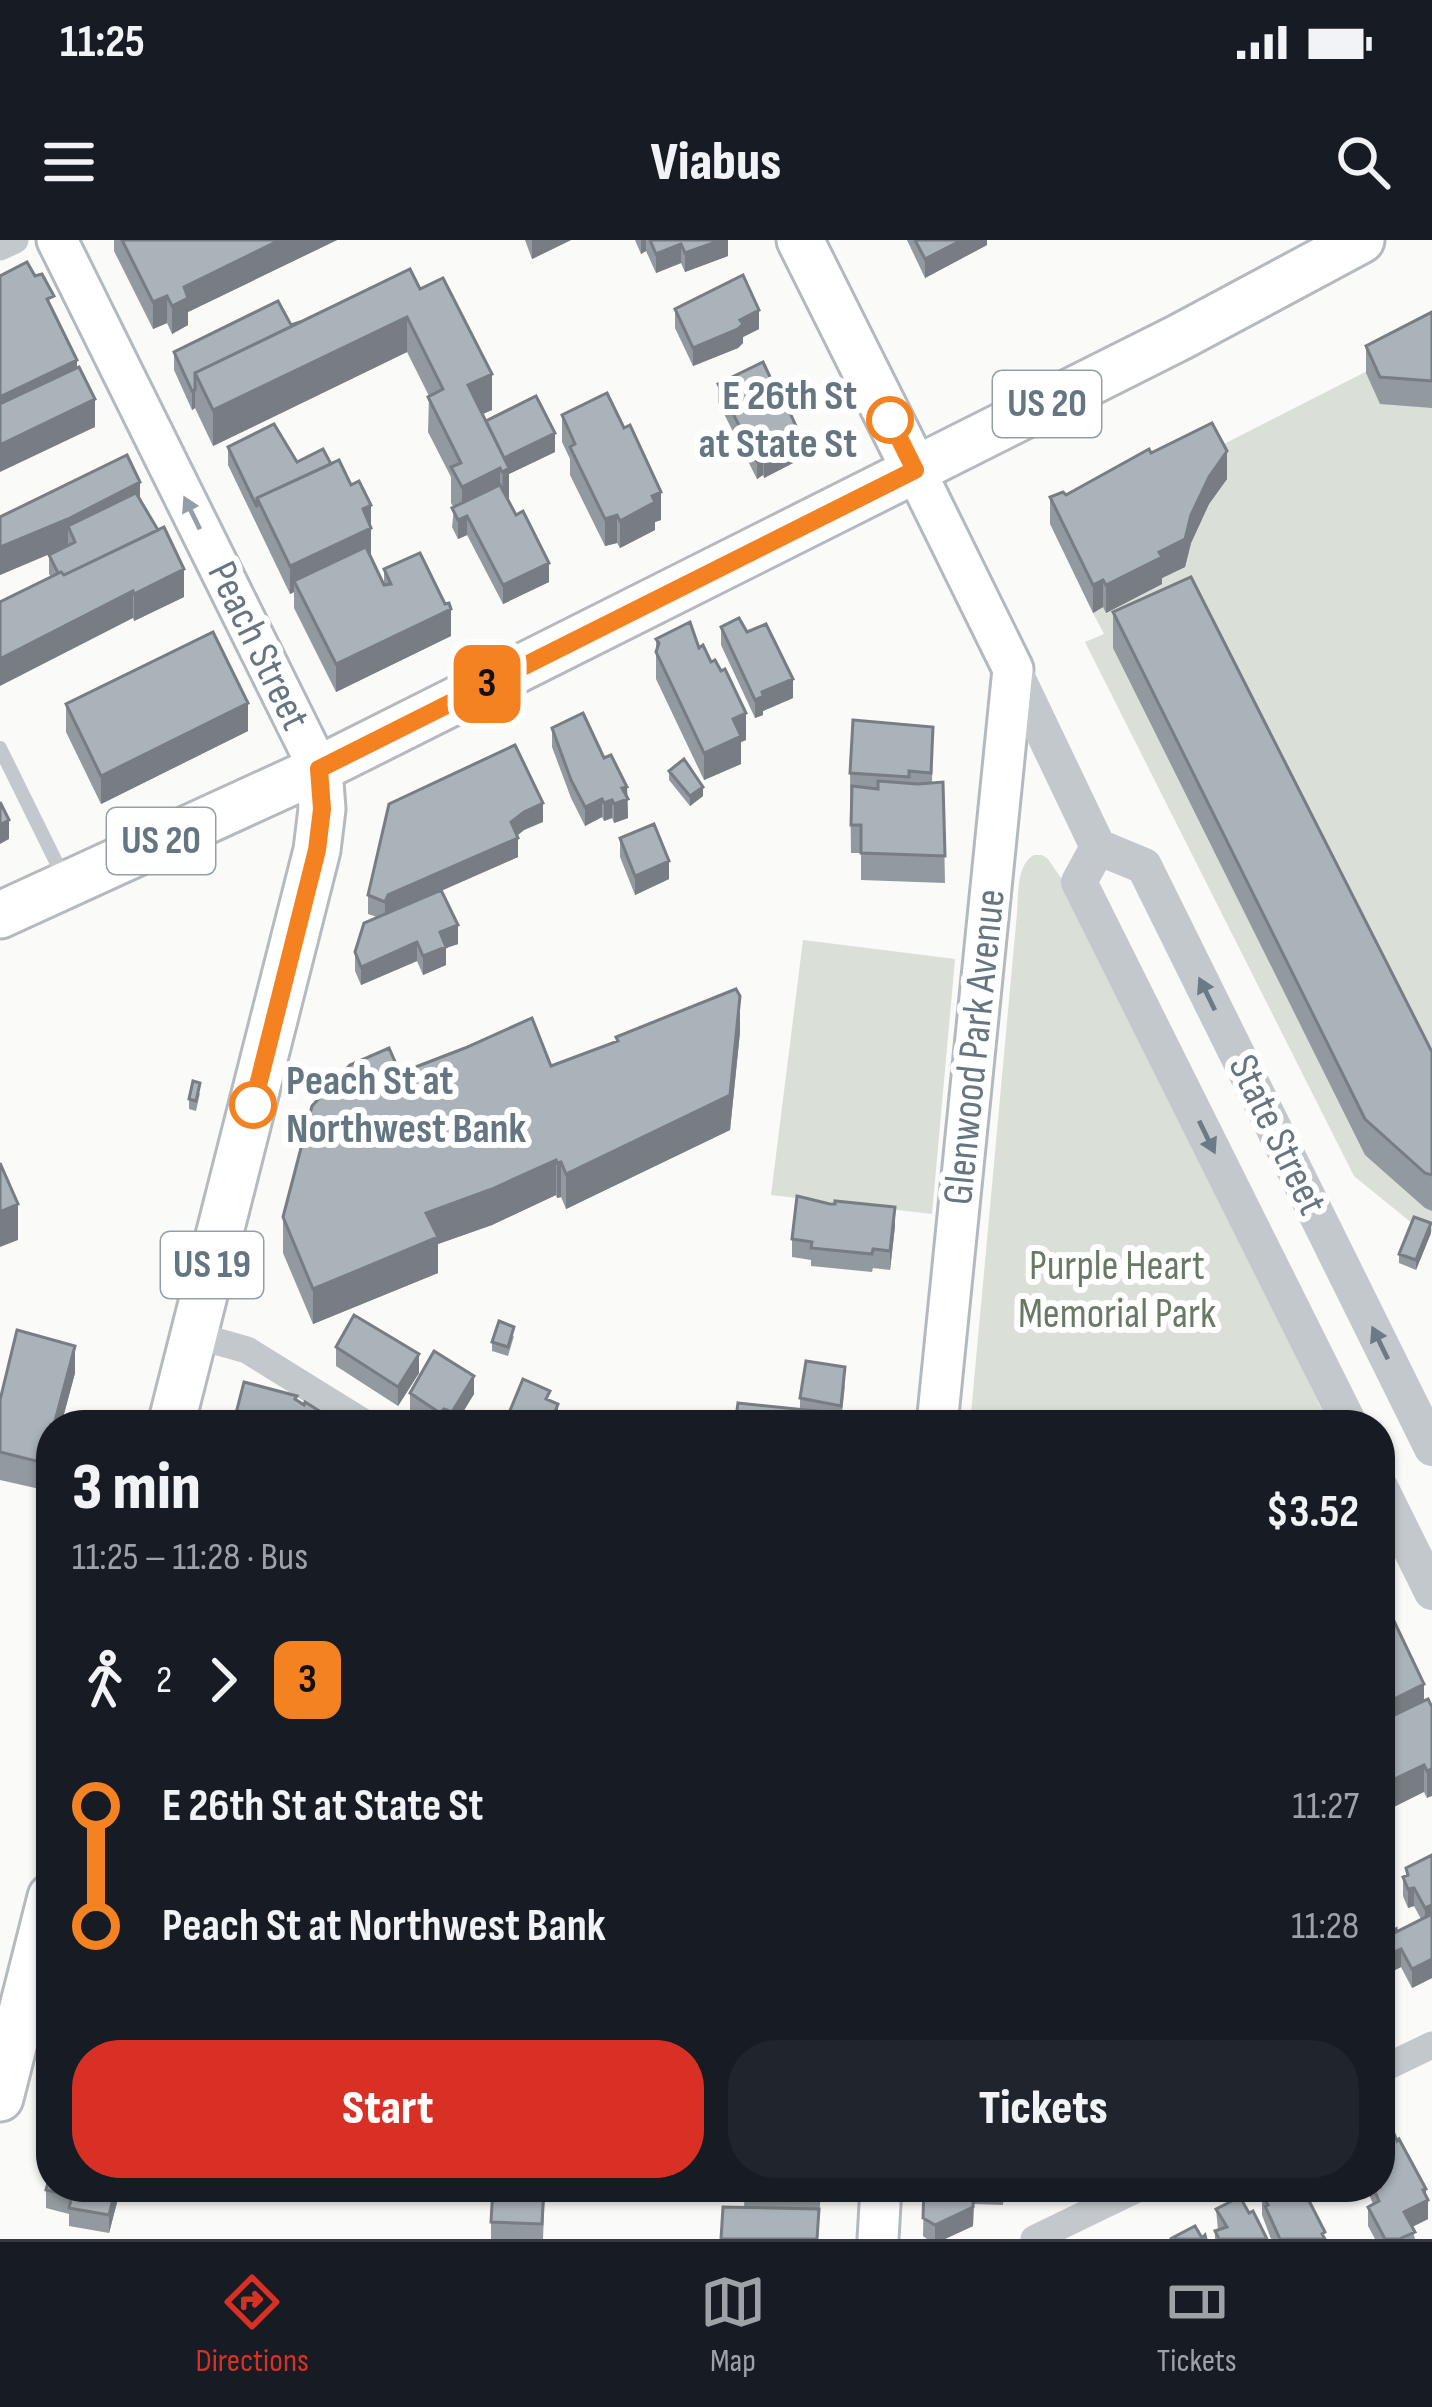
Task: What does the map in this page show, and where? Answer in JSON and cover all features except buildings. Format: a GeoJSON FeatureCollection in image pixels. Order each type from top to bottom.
{"type":"FeatureCollection","features":[{"type":"Feature","properties":{"kind":"main road","name":"Peach Street"},"geometry":{"type":"LineString","coordinates":[[57,240],[319,769],[322,809],[317,850],[175,1410]]}},
{"type":"Feature","properties":{"kind":"main road"},"geometry":{"type":"LineString","coordinates":[[800,240],[1013,669]]}},
{"type":"Feature","properties":{"kind":"main road","name":"US 20"},"geometry":{"type":"LineString","coordinates":[[0,915],[319,769],[1215,319],[1361,240]]}},
{"type":"Feature","properties":{"kind":"main road","name":"Glenwood Park Avenue"},"geometry":{"type":"LineString","coordinates":[[939,1410],[1013,669]]}},
{"type":"Feature","properties":{"kind":"main road"},"geometry":{"type":"LineString","coordinates":[[0,2098],[36,1956]]}},
{"type":"Feature","properties":{"kind":"main road"},"geometry":{"type":"LineString","coordinates":[[878,2239],[880,2202]]}},
{"type":"Feature","properties":{"kind":"street"},"geometry":{"type":"LineString","coordinates":[[0,247],[15,240]]}},
{"type":"Feature","properties":{"kind":"street"},"geometry":{"type":"LineString","coordinates":[[1013,669],[1098,847]]}},
{"type":"Feature","properties":{"kind":"street","name":"State Street"},"geometry":{"type":"LineString","coordinates":[[1343,1410],[1079,882],[1098,847],[1144,866],[1432,1448]]}},
{"type":"Feature","properties":{"kind":"street"},"geometry":{"type":"LineString","coordinates":[[194,1335],[247,1351],[343,1410]]}},
{"type":"Feature","properties":{"kind":"street"},"geometry":{"type":"LineString","coordinates":[[1395,1517],[1432,1592]]}},
{"type":"Feature","properties":{"kind":"street"},"geometry":{"type":"LineString","coordinates":[[1395,2062],[1432,2044]]}},
{"type":"Feature","properties":{"kind":"street"},"geometry":{"type":"LineString","coordinates":[[1034,2239],[1110,2202]]}},
{"type":"Feature","properties":{"kind":"lane"},"geometry":{"type":"LineString","coordinates":[[0,748],[67,884]]}},
{"type":"Feature","properties":{"kind":"green space"},"geometry":{"type":"Polygon","coordinates":[[[1432,338],[1432,1232],[1413,1224],[1354,1176],[1085,642],[1104,634],[1093,613],[1212,450],[1432,338]]]}},
{"type":"Feature","properties":{"kind":"green space","name":"Purple Heart Memorial Park"},"geometry":{"type":"Polygon","coordinates":[[[1034,855],[1048,859],[1070,891],[1322,1410],[971,1410],[1019,888],[1034,855]]]}},
{"type":"Feature","properties":{"kind":"green space"},"geometry":{"type":"Polygon","coordinates":[[[803,940],[955,959],[932,1214],[771,1195],[803,940]]]}},
{"type":"Feature","properties":{"kind":"bus line","name":"3"},"geometry":{"type":"LineString","coordinates":[[253,1105],[321,830],[319,769],[915,470],[890,420]]}},
{"type":"Feature","properties":{"kind":"place","name":"E 26th St at State St"},"geometry":{"type":"Point","coordinates":[890,420]}},
{"type":"Feature","properties":{"kind":"place","name":"Peach St at Northwest Bank"},"geometry":{"type":"Point","coordinates":[253,1105]}}]}
